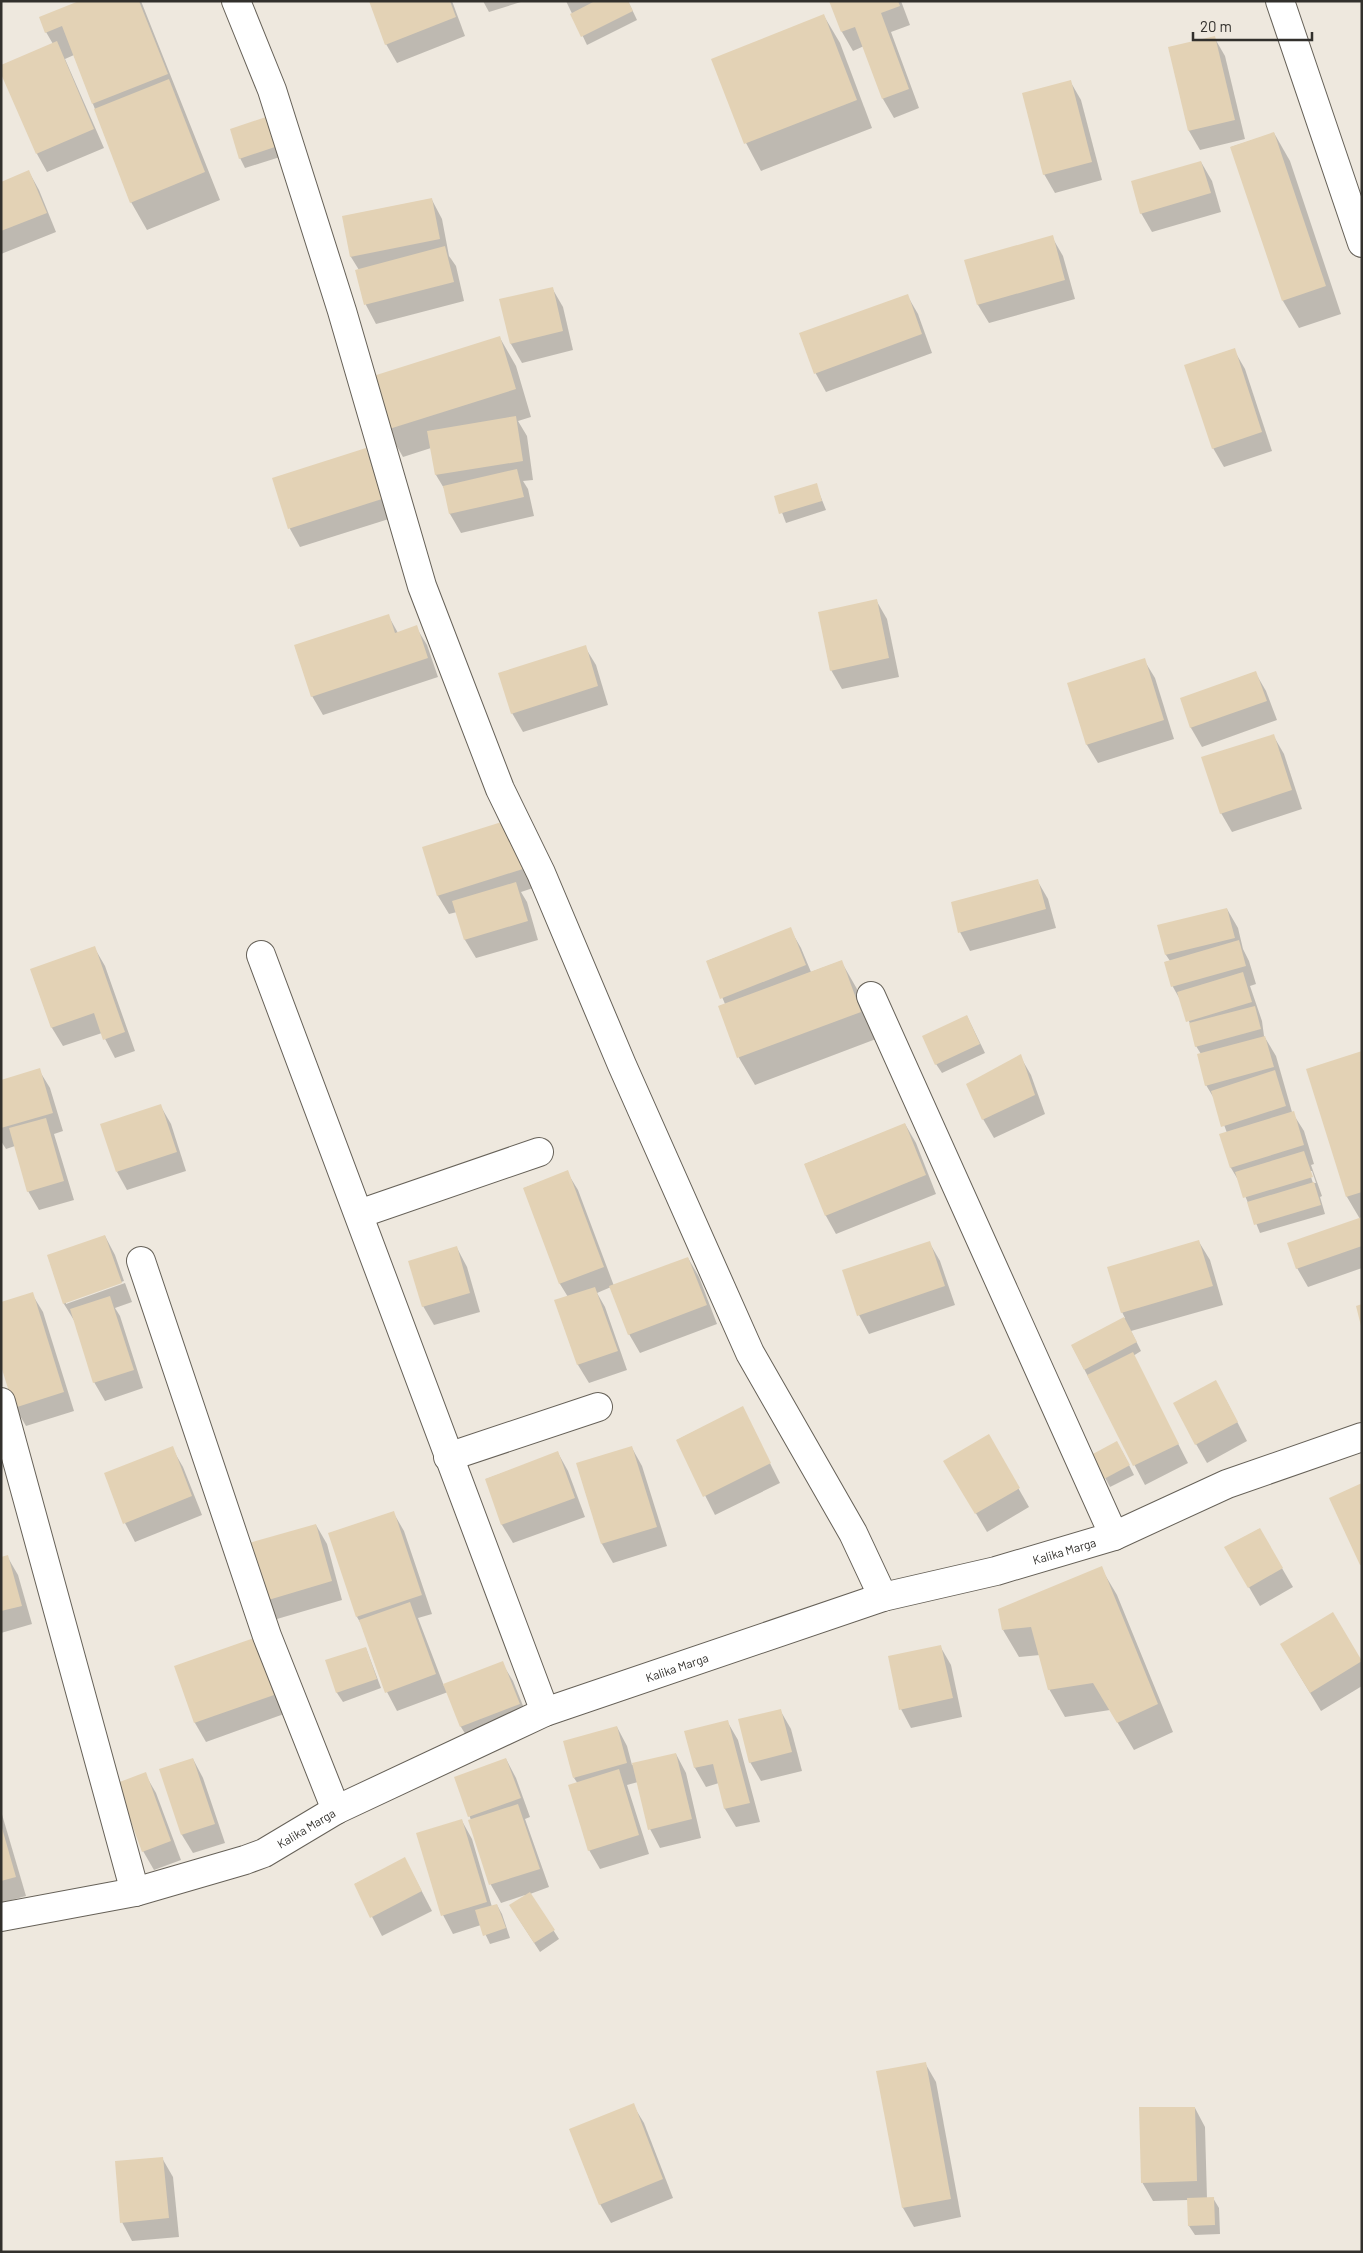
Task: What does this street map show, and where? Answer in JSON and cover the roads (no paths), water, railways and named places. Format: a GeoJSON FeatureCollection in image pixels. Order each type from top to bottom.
{"type":"FeatureCollection","features":[{"type":"Feature","properties":{"kind":"street"},"geometry":{"type":"LineString","coordinates":[[236,1],[272,90],[287,136],[342,311],[422,586],[500,789],[541,873],[622,1065],[750,1353],[853,1533],[883,1597]]}},
{"type":"Feature","properties":{"kind":"street"},"geometry":{"type":"LineString","coordinates":[[1280,1],[1362,243]]}},
{"type":"Feature","properties":{"kind":"street"},"geometry":{"type":"LineString","coordinates":[[261,956],[544,1712]]}},
{"type":"Feature","properties":{"kind":"street"},"geometry":{"type":"LineString","coordinates":[[871,996],[1114,1536]]}},
{"type":"Feature","properties":{"kind":"street"},"geometry":{"type":"LineString","coordinates":[[359,1214],[539,1152]]}},
{"type":"Feature","properties":{"kind":"street"},"geometry":{"type":"LineString","coordinates":[[141,1261],[267,1636],[336,1810]]}},
{"type":"Feature","properties":{"kind":"street"},"geometry":{"type":"LineString","coordinates":[[1,1402],[135,1892]]}},
{"type":"Feature","properties":{"kind":"street"},"geometry":{"type":"LineString","coordinates":[[448,1457],[598,1407]]}},
{"type":"Feature","properties":{"kind":"street","name":"Kalika Marga"},"geometry":{"type":"LineString","coordinates":[[1,1917],[135,1892],[264,1853],[336,1810],[544,1712],[883,1597],[996,1571],[1114,1536],[1227,1484],[1362,1437]]}}]}
